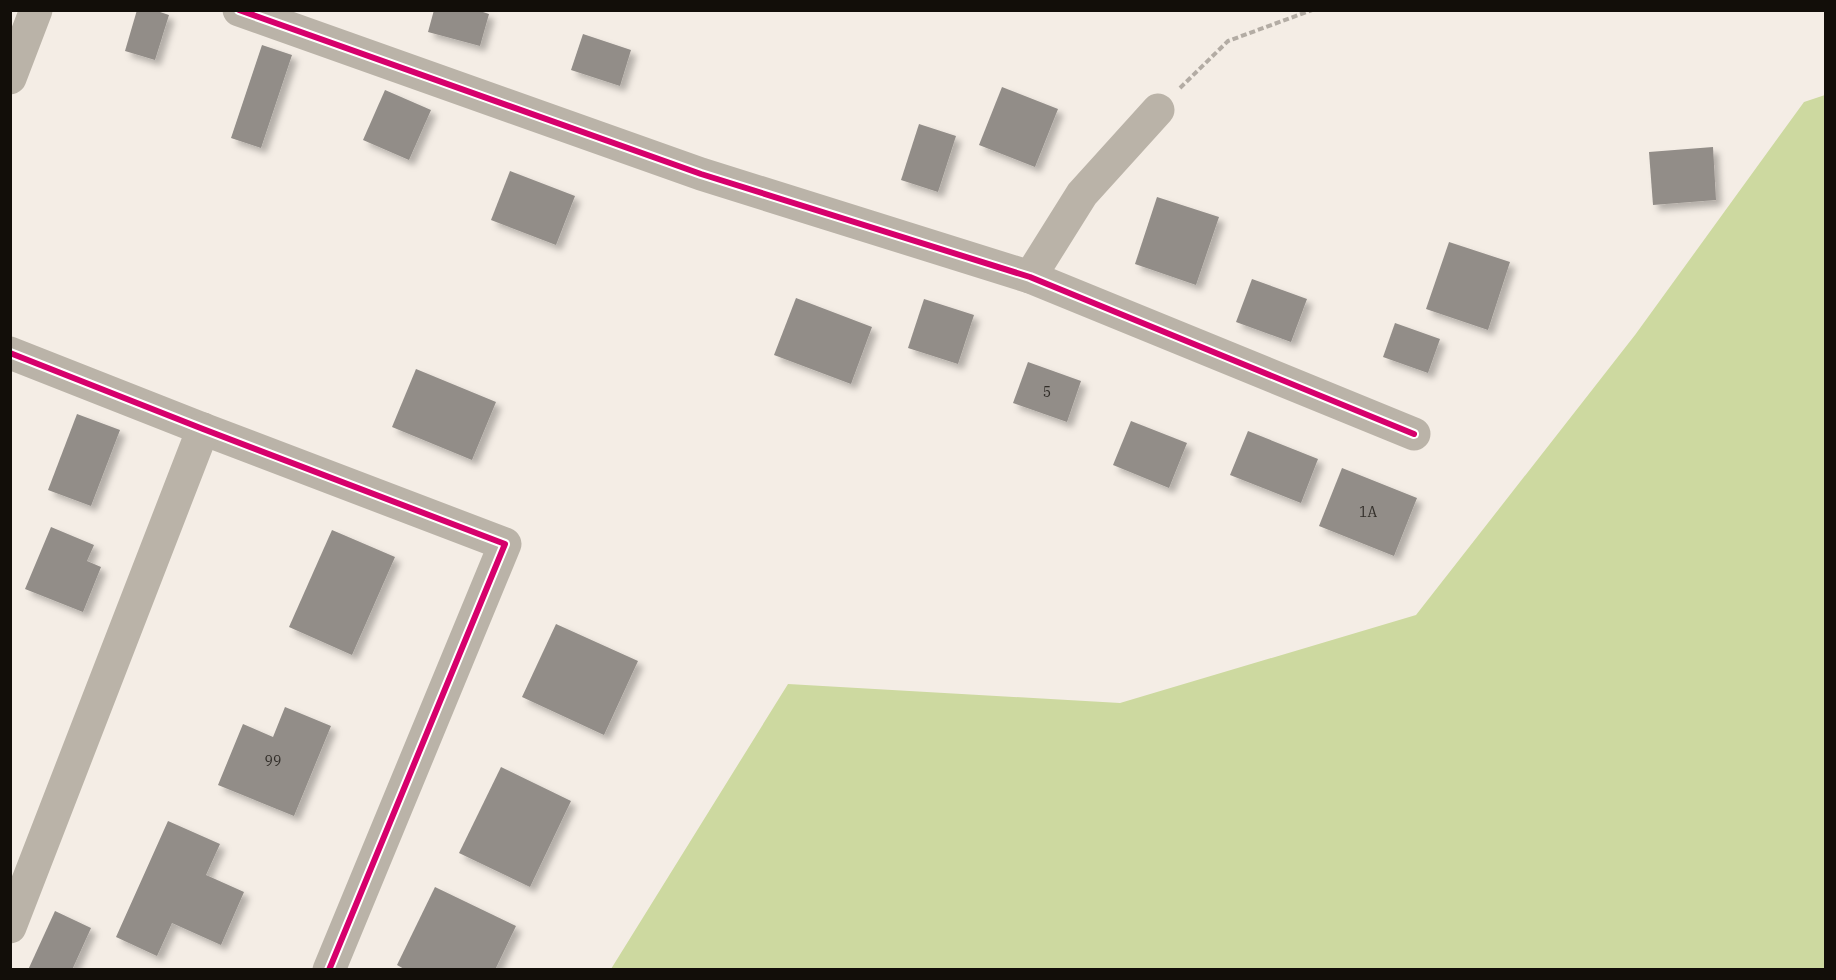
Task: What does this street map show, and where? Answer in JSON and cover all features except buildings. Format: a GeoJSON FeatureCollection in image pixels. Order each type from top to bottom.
{"type":"FeatureCollection","features":[{"type":"Feature","properties":{"kind":"street"},"geometry":{"type":"LineString","coordinates":[[10,78],[36,10]]}},
{"type":"Feature","properties":{"kind":"street"},"geometry":{"type":"LineString","coordinates":[[239,10],[701,174],[1030,277],[1414,434]]}},
{"type":"Feature","properties":{"kind":"street"},"geometry":{"type":"LineString","coordinates":[[1030,277],[1082,194],[1158,110]]}},
{"type":"Feature","properties":{"kind":"street"},"geometry":{"type":"LineString","coordinates":[[10,353],[202,429],[505,543],[329,969]]}},
{"type":"Feature","properties":{"kind":"street"},"geometry":{"type":"LineString","coordinates":[[10,927],[202,429]]}},
{"type":"Feature","properties":{"kind":"path"},"geometry":{"type":"LineString","coordinates":[[1158,110],[1228,41],[1312,10]]}},
{"type":"Feature","properties":{"kind":"green space"},"geometry":{"type":"Polygon","coordinates":[[[1825,95],[1825,969],[611,969],[788,684],[1120,703],[1416,615],[1635,335],[1804,102],[1825,95]]]}},
{"type":"Feature","properties":{"kind":"cycle path"},"geometry":{"type":"LineString","coordinates":[[239,10],[701,174],[1030,277],[1414,434]]}},
{"type":"Feature","properties":{"kind":"cycle path"},"geometry":{"type":"LineString","coordinates":[[10,353],[505,544],[329,970]]}}]}
